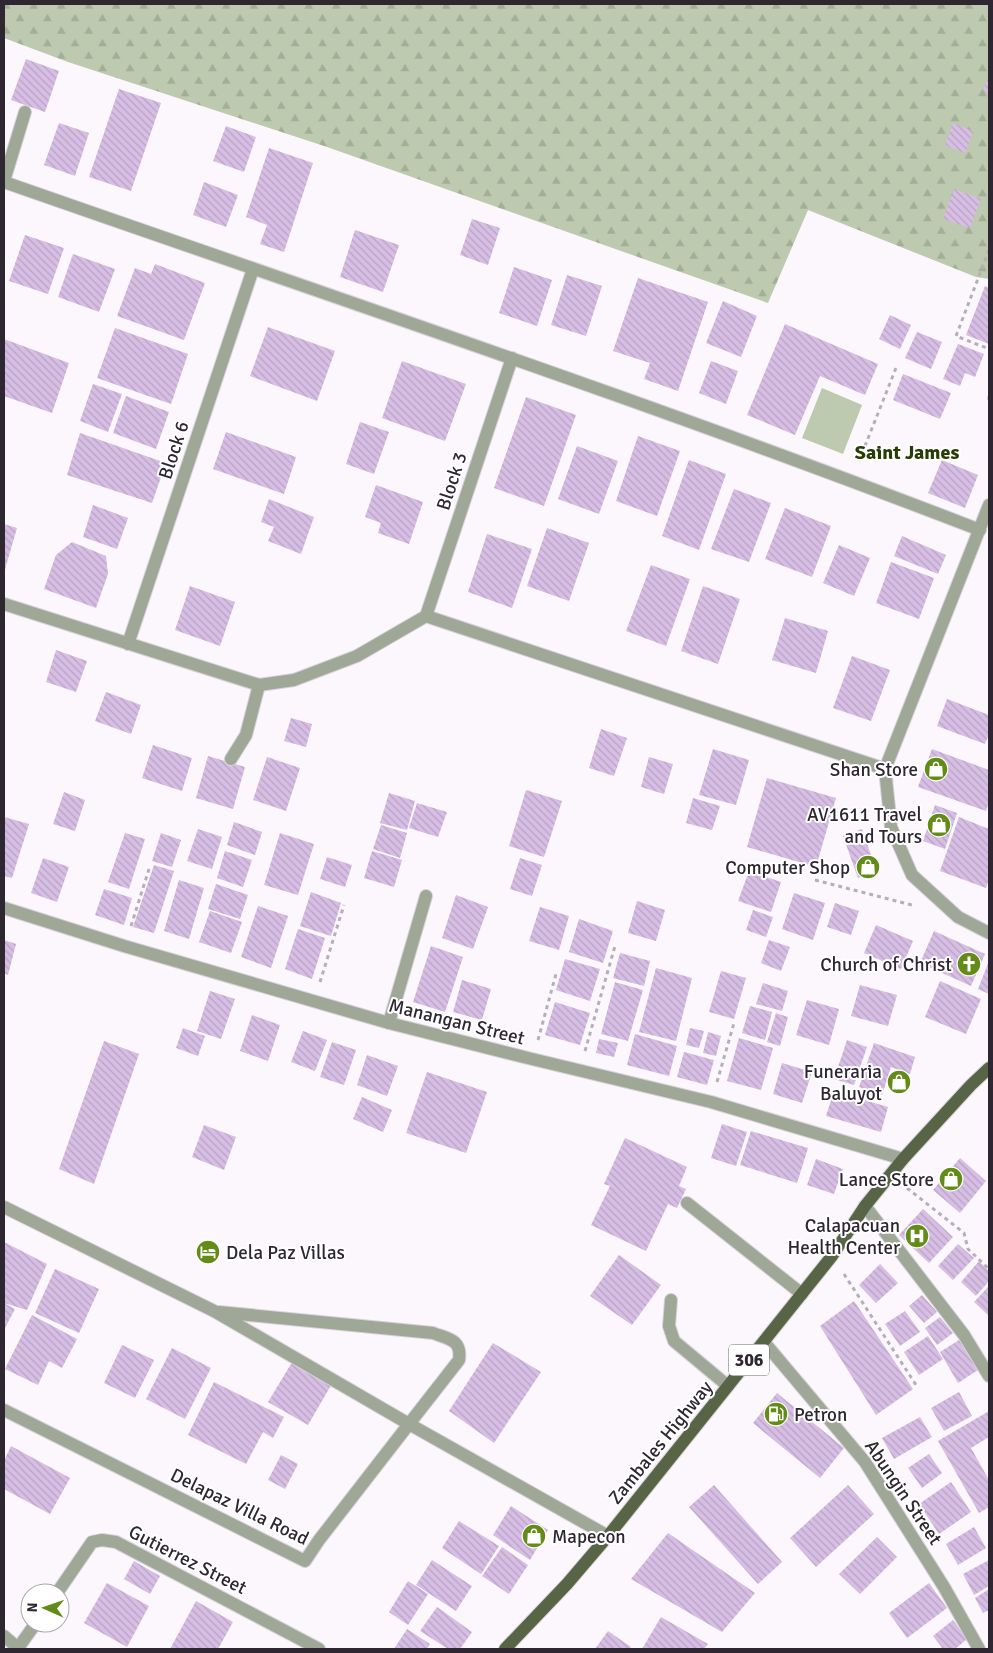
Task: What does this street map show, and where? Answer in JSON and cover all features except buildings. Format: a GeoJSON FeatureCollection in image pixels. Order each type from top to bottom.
{"type":"FeatureCollection","features":[{"type":"Feature","properties":{"kind":"main road","name":"Zambales Highway"},"geometry":{"type":"LineString","coordinates":[[505,1649],[567,1584],[608,1536],[832,1256],[866,1206],[904,1159],[971,1085],[989,1068]]}},
{"type":"Feature","properties":{"kind":"street"},"geometry":{"type":"LineString","coordinates":[[25,112],[4,181],[512,358],[852,480],[980,530]]}},
{"type":"Feature","properties":{"kind":"street","name":"Block 6"},"geometry":{"type":"LineString","coordinates":[[128,644],[253,269]]}},
{"type":"Feature","properties":{"kind":"street","name":"Block 3"},"geometry":{"type":"LineString","coordinates":[[426,616],[512,358]]}},
{"type":"Feature","properties":{"kind":"street"},"geometry":{"type":"LineString","coordinates":[[989,505],[885,770],[891,827],[912,875],[958,917],[989,933]]}},
{"type":"Feature","properties":{"kind":"street"},"geometry":{"type":"LineString","coordinates":[[4,604],[259,686],[294,680],[357,656],[426,616],[885,770]]}},
{"type":"Feature","properties":{"kind":"street"},"geometry":{"type":"LineString","coordinates":[[231,759],[246,735],[259,686]]}},
{"type":"Feature","properties":{"kind":"street"},"geometry":{"type":"LineString","coordinates":[[389,1023],[426,896]]}},
{"type":"Feature","properties":{"kind":"street","name":"Manangan Street"},"geometry":{"type":"LineString","coordinates":[[4,908],[124,946],[389,1023],[711,1102],[904,1159]]}},
{"type":"Feature","properties":{"kind":"street"},"geometry":{"type":"LineString","coordinates":[[687,1204],[802,1294]]}},
{"type":"Feature","properties":{"kind":"street"},"geometry":{"type":"LineString","coordinates":[[4,1206],[214,1311],[608,1536]]}},
{"type":"Feature","properties":{"kind":"street"},"geometry":{"type":"LineString","coordinates":[[866,1206],[964,1335],[989,1376]]}},
{"type":"Feature","properties":{"kind":"street"},"geometry":{"type":"LineString","coordinates":[[671,1300],[669,1326],[674,1341],[728,1386]]}},
{"type":"Feature","properties":{"kind":"street","name":"Delapaz Villa Road"},"geometry":{"type":"LineString","coordinates":[[4,1410],[305,1561],[319,1540],[459,1360],[460,1350],[455,1342],[433,1333],[214,1311]]}},
{"type":"Feature","properties":{"kind":"street","name":"Abungin Street"},"geometry":{"type":"LineString","coordinates":[[764,1342],[865,1462],[944,1587],[979,1649]]}},
{"type":"Feature","properties":{"kind":"street","name":"Gutierrez Street"},"geometry":{"type":"LineString","coordinates":[[65,1583],[92,1542],[102,1540],[116,1542],[319,1649]]}},
{"type":"Feature","properties":{"kind":"street"},"geometry":{"type":"LineString","coordinates":[[4,1636],[18,1648],[29,1633]]}},
{"type":"Feature","properties":{"kind":"path"},"geometry":{"type":"LineString","coordinates":[[989,250],[956,336],[989,349]]}},
{"type":"Feature","properties":{"kind":"path"},"geometry":{"type":"LineString","coordinates":[[852,480],[896,368]]}},
{"type":"Feature","properties":{"kind":"path"},"geometry":{"type":"LineString","coordinates":[[124,946],[149,869]]}},
{"type":"Feature","properties":{"kind":"path"},"geometry":{"type":"LineString","coordinates":[[815,880],[920,907]]}},
{"type":"Feature","properties":{"kind":"path"},"geometry":{"type":"LineString","coordinates":[[315,1002],[344,904]]}},
{"type":"Feature","properties":{"kind":"path"},"geometry":{"type":"LineString","coordinates":[[580,1071],[615,946]]}},
{"type":"Feature","properties":{"kind":"path"},"geometry":{"type":"LineString","coordinates":[[532,1059],[556,974]]}},
{"type":"Feature","properties":{"kind":"path"},"geometry":{"type":"LineString","coordinates":[[711,1102],[734,1023]]}},
{"type":"Feature","properties":{"kind":"path"},"geometry":{"type":"LineString","coordinates":[[891,1175],[964,1233],[968,1249],[989,1269]]}},
{"type":"Feature","properties":{"kind":"path"},"geometry":{"type":"LineString","coordinates":[[832,1256],[918,1388]]}},
{"type":"Feature","properties":{"kind":"green space"},"geometry":{"type":"Polygon","coordinates":[[[4,4],[989,4],[989,279],[976,277],[808,210],[768,303],[327,147],[68,62],[4,38],[4,4]]]}},
{"type":"Feature","properties":{"kind":"green space"},"geometry":{"type":"Polygon","coordinates":[[[822,388],[862,405],[843,454],[802,438],[822,388]]]}},
{"type":"Feature","properties":{"kind":"place","name":"Shan Store"},"geometry":{"type":"Point","coordinates":[936,769]}},
{"type":"Feature","properties":{"kind":"place","name":"AV1611 Travel and Tours"},"geometry":{"type":"Point","coordinates":[939,825]}},
{"type":"Feature","properties":{"kind":"place","name":"Computer Shop"},"geometry":{"type":"Point","coordinates":[868,867]}},
{"type":"Feature","properties":{"kind":"place","name":"Church of Christ"},"geometry":{"type":"Point","coordinates":[969,964]}},
{"type":"Feature","properties":{"kind":"place","name":"Funeraria Baluyot"},"geometry":{"type":"Point","coordinates":[899,1082]}},
{"type":"Feature","properties":{"kind":"place","name":"Lance Store"},"geometry":{"type":"Point","coordinates":[951,1179]}},
{"type":"Feature","properties":{"kind":"place","name":"Calapacuan Health Center"},"geometry":{"type":"Point","coordinates":[917,1236]}},
{"type":"Feature","properties":{"kind":"place","name":"Dela Paz Villas"},"geometry":{"type":"Point","coordinates":[208,1252]}},
{"type":"Feature","properties":{"kind":"place","name":"Petron"},"geometry":{"type":"Point","coordinates":[776,1414]}},
{"type":"Feature","properties":{"kind":"place","name":"Mapecon"},"geometry":{"type":"Point","coordinates":[534,1536]}},
{"type":"Feature","properties":{"kind":"district","name":"Saint James"},"geometry":{"type":"Point","coordinates":[907,452]}}]}
